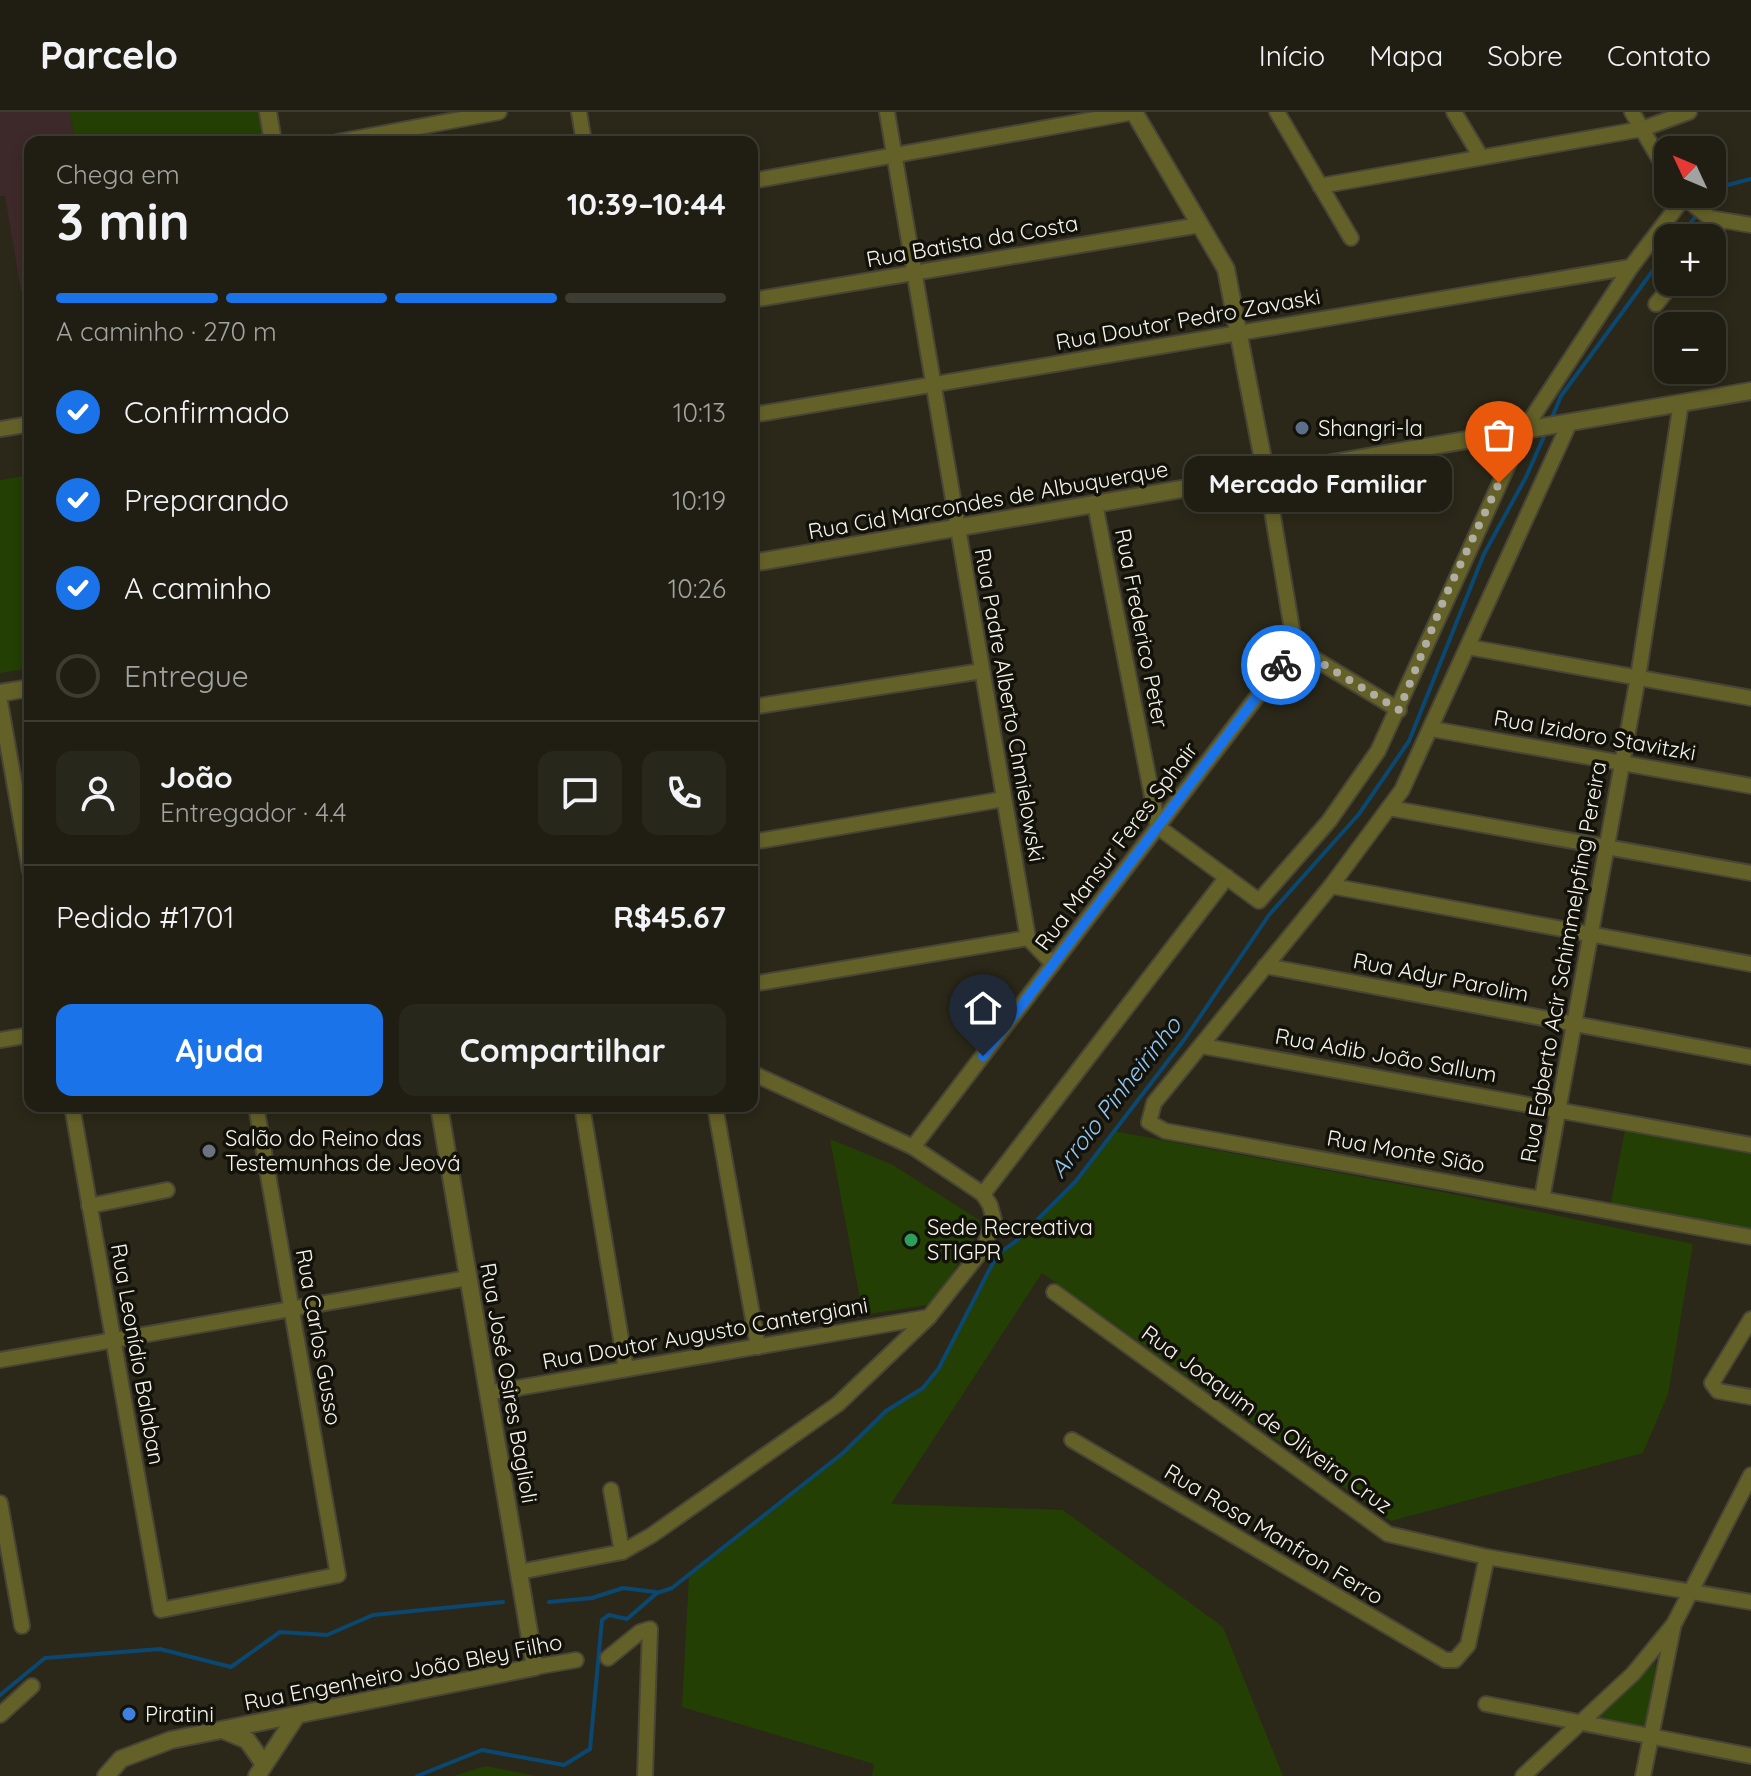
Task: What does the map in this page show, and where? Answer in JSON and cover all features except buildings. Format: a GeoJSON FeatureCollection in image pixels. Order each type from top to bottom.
{"type":"FeatureCollection","features":[{"type":"Feature","properties":{"kind":"street"},"geometry":{"type":"LineString","coordinates":[[268,112],[272,136]]}},
{"type":"Feature","properties":{"kind":"street"},"geometry":{"type":"LineString","coordinates":[[369,136],[499,112]]}},
{"type":"Feature","properties":{"kind":"street"},"geometry":{"type":"LineString","coordinates":[[579,112],[583,136]]}},
{"type":"Feature","properties":{"kind":"street","name":"Rua Padre Alberto Chmielowski"},"geometry":{"type":"LineString","coordinates":[[887,112],[1028,938]]}},
{"type":"Feature","properties":{"kind":"street"},"geometry":{"type":"LineString","coordinates":[[758,180],[1134,112],[1226,269],[1295,647],[1399,710]]}},
{"type":"Feature","properties":{"kind":"street"},"geometry":{"type":"LineString","coordinates":[[1277,112],[1351,238]]}},
{"type":"Feature","properties":{"kind":"street"},"geometry":{"type":"LineString","coordinates":[[1454,112],[1481,157]]}},
{"type":"Feature","properties":{"kind":"street"},"geometry":{"type":"LineString","coordinates":[[1632,112],[1654,150]]}},
{"type":"Feature","properties":{"kind":"street"},"geometry":{"type":"LineString","coordinates":[[1320,186],[1642,129],[1689,112]]}},
{"type":"Feature","properties":{"kind":"street"},"geometry":{"type":"LineString","coordinates":[[1158,827],[1259,901],[1329,821],[1378,751],[1399,710],[1445,597],[1528,429],[1631,267],[1679,208]]}},
{"type":"Feature","properties":{"kind":"street"},"geometry":{"type":"LineString","coordinates":[[1697,208],[1716,220],[1751,225]]}},
{"type":"Feature","properties":{"kind":"street"},"geometry":{"type":"LineString","coordinates":[[1714,224],[1716,220]]}},
{"type":"Feature","properties":{"kind":"street","name":"Rua Batista da Costa"},"geometry":{"type":"LineString","coordinates":[[758,299],[1200,225]]}},
{"type":"Feature","properties":{"kind":"street","name":"Rua Doutor Pedro Zavaski"},"geometry":{"type":"LineString","coordinates":[[758,414],[1631,267]]}},
{"type":"Feature","properties":{"kind":"street"},"geometry":{"type":"LineString","coordinates":[[1656,304],[1663,296]]}},
{"type":"Feature","properties":{"kind":"street","name":"Rua Cid Marcondes de Albuquerque"},"geometry":{"type":"LineString","coordinates":[[758,562],[1751,391]]}},
{"type":"Feature","properties":{"kind":"street","name":"Rua Egberto Acir Schimmelpfing Pereira"},"geometry":{"type":"LineString","coordinates":[[1542,1198],[1638,677],[1681,403]]}},
{"type":"Feature","properties":{"kind":"street"},"geometry":{"type":"LineString","coordinates":[[1202,1046],[1331,886],[1402,790],[1432,729],[1566,424]]}},
{"type":"Feature","properties":{"kind":"street"},"geometry":{"type":"LineString","coordinates":[[0,429],[24,425]]}},
{"type":"Feature","properties":{"kind":"street","name":"Rua Frederico Peter"},"geometry":{"type":"LineString","coordinates":[[1095,504],[1158,827]]}},
{"type":"Feature","properties":{"kind":"street","name":"Rua Mansur Feres Sphair"},"geometry":{"type":"LineString","coordinates":[[913,1147],[1295,647]]}},
{"type":"Feature","properties":{"kind":"street"},"geometry":{"type":"LineString","coordinates":[[1468,647],[1751,698]]}},
{"type":"Feature","properties":{"kind":"street"},"geometry":{"type":"LineString","coordinates":[[758,706],[982,671]]}},
{"type":"Feature","properties":{"kind":"street"},"geometry":{"type":"LineString","coordinates":[[0,693],[24,689]]}},
{"type":"Feature","properties":{"kind":"street"},"geometry":{"type":"LineString","coordinates":[[0,702],[24,837]]}},
{"type":"Feature","properties":{"kind":"street","name":"Rua Izidoro Stavitzki"},"geometry":{"type":"LineString","coordinates":[[1432,729],[1751,786]]}},
{"type":"Feature","properties":{"kind":"street"},"geometry":{"type":"LineString","coordinates":[[758,841],[1004,799]]}},
{"type":"Feature","properties":{"kind":"street"},"geometry":{"type":"LineString","coordinates":[[1389,808],[1751,873]]}},
{"type":"Feature","properties":{"kind":"street"},"geometry":{"type":"LineString","coordinates":[[983,1194],[1227,877]]}},
{"type":"Feature","properties":{"kind":"street"},"geometry":{"type":"LineString","coordinates":[[1331,886],[1751,964]]}},
{"type":"Feature","properties":{"kind":"street"},"geometry":{"type":"LineString","coordinates":[[758,983],[1028,938],[1053,964]]}},
{"type":"Feature","properties":{"kind":"street","name":"Rua Adyr Parolim"},"geometry":{"type":"LineString","coordinates":[[1265,966],[1751,1057]]}},
{"type":"Feature","properties":{"kind":"street"},"geometry":{"type":"LineString","coordinates":[[0,1040],[24,1036]]}},
{"type":"Feature","properties":{"kind":"street","name":"Rua Adib João Sallum"},"geometry":{"type":"LineString","coordinates":[[1202,1046],[1751,1145]]}},
{"type":"Feature","properties":{"kind":"street","name":"Rua Monte Sião"},"geometry":{"type":"LineString","coordinates":[[1202,1046],[1154,1103],[1149,1122],[1165,1131],[1751,1237]]}},
{"type":"Feature","properties":{"kind":"street"},"geometry":{"type":"LineString","coordinates":[[519,1572],[622,1552],[652,1535],[838,1404],[929,1317],[983,1249],[994,1220],[983,1194],[913,1147],[758,1076]]}},
{"type":"Feature","properties":{"kind":"street","name":"Rua Leonídio Balaban"},"geometry":{"type":"LineString","coordinates":[[73,1112],[161,1610]]}},
{"type":"Feature","properties":{"kind":"street","name":"Rua Carlos Gusso"},"geometry":{"type":"LineString","coordinates":[[161,1610],[338,1575],[257,1112]]}},
{"type":"Feature","properties":{"kind":"street","name":"Rua José Osires Baglioli"},"geometry":{"type":"LineString","coordinates":[[440,1112],[535,1667]]}},
{"type":"Feature","properties":{"kind":"street"},"geometry":{"type":"LineString","coordinates":[[583,1112],[626,1369]]}},
{"type":"Feature","properties":{"kind":"street"},"geometry":{"type":"LineString","coordinates":[[716,1112],[758,1347]]}},
{"type":"Feature","properties":{"kind":"street"},"geometry":{"type":"LineString","coordinates":[[89,1206],[167,1190]]}},
{"type":"Feature","properties":{"kind":"street"},"geometry":{"type":"LineString","coordinates":[[0,1360],[468,1278]]}},
{"type":"Feature","properties":{"kind":"street","name":"Rua Joaquim de Oliveira Cruz"},"geometry":{"type":"LineString","coordinates":[[1054,1292],[1388,1534],[1487,1557],[1751,1602]]}},
{"type":"Feature","properties":{"kind":"street","name":"Rua Doutor Augusto Cantergiani"},"geometry":{"type":"LineString","coordinates":[[488,1393],[929,1317]]}},
{"type":"Feature","properties":{"kind":"street"},"geometry":{"type":"LineString","coordinates":[[1751,1319],[1712,1383],[1718,1391],[1751,1397]]}},
{"type":"Feature","properties":{"kind":"street","name":"Rua Rosa Manfron Ferro"},"geometry":{"type":"LineString","coordinates":[[1072,1440],[1434,1655],[1455,1660],[1468,1645],[1487,1557]]}},
{"type":"Feature","properties":{"kind":"street"},"geometry":{"type":"LineString","coordinates":[[1643,1776],[1674,1624],[1688,1591],[1751,1475]]}},
{"type":"Feature","properties":{"kind":"street"},"geometry":{"type":"LineString","coordinates":[[611,1490],[622,1552]]}},
{"type":"Feature","properties":{"kind":"street"},"geometry":{"type":"LineString","coordinates":[[0,1503],[22,1626]]}},
{"type":"Feature","properties":{"kind":"street"},"geometry":{"type":"LineString","coordinates":[[1523,1776],[1633,1674],[1674,1624]]}},
{"type":"Feature","properties":{"kind":"street"},"geometry":{"type":"LineString","coordinates":[[608,1658],[640,1632],[650,1629],[645,1776]]}},
{"type":"Feature","properties":{"kind":"street","name":"Rua Engenheiro João Bley Filho"},"geometry":{"type":"LineString","coordinates":[[106,1776],[121,1759],[171,1740],[576,1660]]}},
{"type":"Feature","properties":{"kind":"street"},"geometry":{"type":"LineString","coordinates":[[0,1715],[32,1686]]}},
{"type":"Feature","properties":{"kind":"street"},"geometry":{"type":"LineString","coordinates":[[1486,1704],[1580,1725],[1751,1756]]}},
{"type":"Feature","properties":{"kind":"street"},"geometry":{"type":"LineString","coordinates":[[260,1770],[297,1715]]}},
{"type":"Feature","properties":{"kind":"street"},"geometry":{"type":"LineString","coordinates":[[221,1730],[247,1740],[260,1770]]}},
{"type":"Feature","properties":{"kind":"shaded area"},"geometry":{"type":"Polygon","coordinates":[[[0,112],[70,112],[74,136],[24,136],[24,291],[21,291],[5,196],[0,196],[0,112]]]}},
{"type":"Feature","properties":{"kind":"green space"},"geometry":{"type":"Polygon","coordinates":[[[70,112],[258,112],[262,136],[74,136],[70,112]]]}},
{"type":"Feature","properties":{"kind":"green space"},"geometry":{"type":"Polygon","coordinates":[[[24,476],[24,669],[0,673],[0,480],[24,476]]]}},
{"type":"Feature","properties":{"kind":"green space"},"geometry":{"type":"Polygon","coordinates":[[[1626,1125],[1751,1149],[1751,1233],[1610,1207],[1626,1125]]]}},
{"type":"Feature","properties":{"kind":"green space"},"geometry":{"type":"Polygon","coordinates":[[[1113,1131],[1458,1195],[1693,1244],[1668,1394],[1643,1453],[1391,1521],[1042,1273],[891,1504],[1063,1510],[1223,1627],[1283,1776],[872,1776],[874,1764],[682,1707],[689,1575],[843,1453],[886,1411],[923,1388],[939,1368],[997,1255],[1016,1241],[1076,1181],[1113,1131]]]}},
{"type":"Feature","properties":{"kind":"green space","name":"Sede Recreativa STIGPR"},"geometry":{"type":"Polygon","coordinates":[[[830,1139],[893,1165],[979,1220],[981,1227],[933,1304],[863,1315],[830,1139]]]}},
{"type":"Feature","properties":{"kind":"green space"},"geometry":{"type":"Polygon","coordinates":[[[1656,1662],[1645,1731],[1593,1722],[1656,1662]]]}},
{"type":"Feature","properties":{"kind":"green space"},"geometry":{"type":"Polygon","coordinates":[[[486,1766],[536,1776],[453,1776],[486,1766]]]}},
{"type":"Feature","properties":{"kind":"waterway","name":"Arroio Pinheirinho"},"geometry":{"type":"LineString","coordinates":[[1690,224],[1720,187],[1751,179]]}},
{"type":"Feature","properties":{"kind":"waterway","name":"Arroio Pinheirinho"},"geometry":{"type":"LineString","coordinates":[[1551,420],[1561,396],[1654,269]]}},
{"type":"Feature","properties":{"kind":"waterway","name":"Arroio Pinheirinho"},"geometry":{"type":"LineString","coordinates":[[417,1776],[482,1750],[564,1765],[590,1749],[602,1620],[609,1615],[627,1619],[657,1593],[672,1588],[843,1453],[886,1411],[923,1388],[939,1368],[997,1255],[1016,1241],[1076,1181],[1184,1040],[1269,915],[1359,814],[1409,741],[1484,554],[1526,477],[1546,432]]}},
{"type":"Feature","properties":{"kind":"waterway"},"geometry":{"type":"LineString","coordinates":[[549,1602],[592,1598],[623,1588],[656,1592]]}},
{"type":"Feature","properties":{"kind":"waterway"},"geometry":{"type":"LineString","coordinates":[[0,1695],[45,1658],[160,1649],[231,1667],[280,1632],[327,1635],[373,1615],[503,1602]]}},
{"type":"Feature","properties":{"kind":"way so far"},"geometry":{"type":"LineString","coordinates":[[1281,665],[1295,647],[1399,710],[1445,597],[1499,483]]}},
{"type":"Feature","properties":{"kind":"place","name":"Shangri-la"},"geometry":{"type":"Point","coordinates":[1302,428]}},
{"type":"Feature","properties":{"kind":"place","name":"Mercado Familiar"},"geometry":{"type":"Point","coordinates":[1499,483]}},
{"type":"Feature","properties":{"kind":"place","name":"Salão do Reino das Testemunhas de Jeová"},"geometry":{"type":"Point","coordinates":[209,1151]}},
{"type":"Feature","properties":{"kind":"place","name":"Sede Recreativa STIGPR"},"geometry":{"type":"Point","coordinates":[911,1240]}},
{"type":"Feature","properties":{"kind":"place","name":"Piratini"},"geometry":{"type":"Point","coordinates":[129,1714]}},
{"type":"Feature","properties":{"kind":"route"},"geometry":{"type":"LineString","coordinates":[[983,1056],[1281,665]]}}]}
